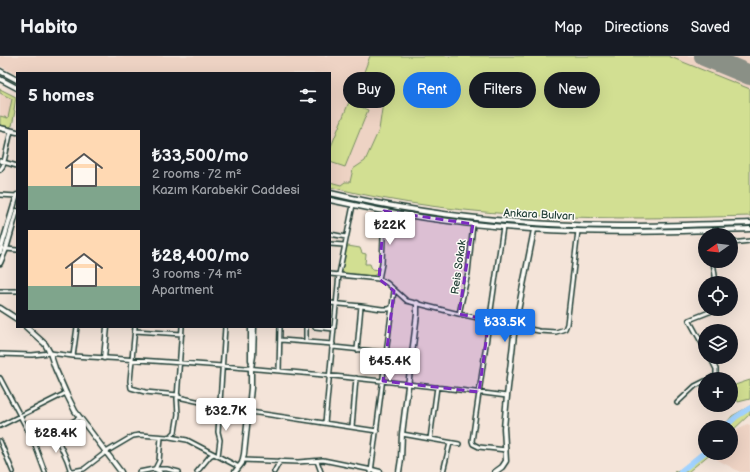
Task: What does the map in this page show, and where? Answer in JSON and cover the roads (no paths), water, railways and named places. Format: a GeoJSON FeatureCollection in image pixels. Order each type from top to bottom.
{"type":"FeatureCollection","features":[{"type":"Feature","properties":{"kind":"street"},"geometry":{"type":"LineString","coordinates":[[0,71],[16,79]]}},
{"type":"Feature","properties":{"kind":"street"},"geometry":{"type":"LineString","coordinates":[[0,79],[16,87]]}},
{"type":"Feature","properties":{"kind":"street"},"geometry":{"type":"LineString","coordinates":[[0,128],[16,132]]}},
{"type":"Feature","properties":{"kind":"street"},"geometry":{"type":"LineString","coordinates":[[0,170],[10,131]]}},
{"type":"Feature","properties":{"kind":"street"},"geometry":{"type":"LineString","coordinates":[[2,162],[16,166]]}},
{"type":"Feature","properties":{"kind":"street","name":"Ankara Bulvarı"},"geometry":{"type":"LineString","coordinates":[[331,193],[435,213],[535,223],[613,226],[750,223]]}},
{"type":"Feature","properties":{"kind":"street"},"geometry":{"type":"LineString","coordinates":[[0,195],[16,196]]}},
{"type":"Feature","properties":{"kind":"street"},"geometry":{"type":"LineString","coordinates":[[0,263],[6,249],[16,200]]}},
{"type":"Feature","properties":{"kind":"street","name":"Ankara Bulvarı"},"geometry":{"type":"LineString","coordinates":[[331,200],[432,219],[534,230],[698,233]]}},
{"type":"Feature","properties":{"kind":"street"},"geometry":{"type":"LineString","coordinates":[[325,423],[339,274],[353,205]]}},
{"type":"Feature","properties":{"kind":"street"},"geometry":{"type":"LineString","coordinates":[[379,279],[382,264],[384,211]]}},
{"type":"Feature","properties":{"kind":"street"},"geometry":{"type":"LineString","coordinates":[[0,252],[16,214]]}},
{"type":"Feature","properties":{"kind":"street","name":"Reis Sokak"},"geometry":{"type":"LineString","coordinates":[[459,314],[468,273],[473,224]]}},
{"type":"Feature","properties":{"kind":"street"},"geometry":{"type":"LineString","coordinates":[[503,227],[472,443],[479,446],[506,450]]}},
{"type":"Feature","properties":{"kind":"street","name":"Ankara Bulvarı"},"geometry":{"type":"LineString","coordinates":[[738,230],[750,229]]}},
{"type":"Feature","properties":{"kind":"street"},"geometry":{"type":"LineString","coordinates":[[0,230],[9,232]]}},
{"type":"Feature","properties":{"kind":"street"},"geometry":{"type":"LineString","coordinates":[[495,472],[502,467],[506,461],[504,428],[515,326],[534,230]]}},
{"type":"Feature","properties":{"kind":"street"},"geometry":{"type":"LineString","coordinates":[[331,274],[379,279],[387,283],[407,301],[459,314],[515,326],[552,332],[560,331],[565,329],[578,231]]}},
{"type":"Feature","properties":{"kind":"street"},"geometry":{"type":"LineString","coordinates":[[331,234],[346,237]]}},
{"type":"Feature","properties":{"kind":"street"},"geometry":{"type":"LineString","coordinates":[[738,242],[750,241]]}},
{"type":"Feature","properties":{"kind":"street"},"geometry":{"type":"LineString","coordinates":[[331,244],[344,245]]}},
{"type":"Feature","properties":{"kind":"street"},"geometry":{"type":"LineString","coordinates":[[6,249],[16,250]]}},
{"type":"Feature","properties":{"kind":"street"},"geometry":{"type":"LineString","coordinates":[[371,471],[394,290]]}},
{"type":"Feature","properties":{"kind":"street"},"geometry":{"type":"LineString","coordinates":[[0,291],[16,291]]}},
{"type":"Feature","properties":{"kind":"street"},"geometry":{"type":"LineString","coordinates":[[331,303],[382,309],[389,309],[392,307]]}},
{"type":"Feature","properties":{"kind":"street"},"geometry":{"type":"LineString","coordinates":[[399,472],[417,303]]}},
{"type":"Feature","properties":{"kind":"street"},"geometry":{"type":"LineString","coordinates":[[357,350],[362,306]]}},
{"type":"Feature","properties":{"kind":"street"},"geometry":{"type":"LineString","coordinates":[[0,308],[16,318]]}},
{"type":"Feature","properties":{"kind":"street"},"geometry":{"type":"LineString","coordinates":[[698,336],[689,320],[699,316]]}},
{"type":"Feature","properties":{"kind":"street"},"geometry":{"type":"LineString","coordinates":[[27,328],[45,344],[66,394],[80,418],[122,472]]}},
{"type":"Feature","properties":{"kind":"street"},"geometry":{"type":"LineString","coordinates":[[73,356],[77,328]]}},
{"type":"Feature","properties":{"kind":"street"},"geometry":{"type":"LineString","coordinates":[[104,358],[107,328]]}},
{"type":"Feature","properties":{"kind":"street"},"geometry":{"type":"LineString","coordinates":[[170,437],[175,432],[177,427],[182,328]]}},
{"type":"Feature","properties":{"kind":"street"},"geometry":{"type":"LineString","coordinates":[[216,455],[220,440],[218,432],[221,406],[225,328]]}},
{"type":"Feature","properties":{"kind":"street"},"geometry":{"type":"LineString","coordinates":[[235,472],[243,460],[249,411],[251,328]]}},
{"type":"Feature","properties":{"kind":"street"},"geometry":{"type":"LineString","coordinates":[[251,362],[253,356],[254,328]]}},
{"type":"Feature","properties":{"kind":"street"},"geometry":{"type":"LineString","coordinates":[[279,371],[281,340],[280,328]]}},
{"type":"Feature","properties":{"kind":"street"},"geometry":{"type":"LineString","coordinates":[[306,328],[306,342]]}},
{"type":"Feature","properties":{"kind":"street"},"geometry":{"type":"LineString","coordinates":[[324,328],[334,329]]}},
{"type":"Feature","properties":{"kind":"street"},"geometry":{"type":"LineString","coordinates":[[182,334],[135,329],[130,385],[132,389],[178,396],[249,411],[377,431]]}},
{"type":"Feature","properties":{"kind":"street"},"geometry":{"type":"LineString","coordinates":[[281,340],[333,345],[357,350],[382,352],[386,354]]}},
{"type":"Feature","properties":{"kind":"street"},"geometry":{"type":"LineString","coordinates":[[0,354],[32,355],[50,353],[73,356],[251,368],[356,378],[507,396]]}},
{"type":"Feature","properties":{"kind":"street"},"geometry":{"type":"LineString","coordinates":[[0,378],[34,443],[45,472]]}},
{"type":"Feature","properties":{"kind":"street"},"geometry":{"type":"LineString","coordinates":[[352,428],[356,378]]}},
{"type":"Feature","properties":{"kind":"street"},"geometry":{"type":"LineString","coordinates":[[677,403],[698,384]]}},
{"type":"Feature","properties":{"kind":"street"},"geometry":{"type":"LineString","coordinates":[[430,439],[437,387]]}},
{"type":"Feature","properties":{"kind":"street"},"geometry":{"type":"LineString","coordinates":[[0,426],[66,394]]}},
{"type":"Feature","properties":{"kind":"street"},"geometry":{"type":"LineString","coordinates":[[34,443],[80,418]]}},
{"type":"Feature","properties":{"kind":"street"},"geometry":{"type":"LineString","coordinates":[[54,432],[67,460],[70,472],[84,469],[106,452],[136,435],[170,437],[187,440],[239,467]]}},
{"type":"Feature","properties":{"kind":"street"},"geometry":{"type":"LineString","coordinates":[[402,434],[459,444]]}},
{"type":"Feature","properties":{"kind":"street"},"geometry":{"type":"LineString","coordinates":[[157,470],[161,437]]}},
{"type":"Feature","properties":{"kind":"street"},"geometry":{"type":"LineString","coordinates":[[0,441],[13,472]]}},
{"type":"Feature","properties":{"kind":"street"},"geometry":{"type":"LineString","coordinates":[[443,472],[450,443]]}},
{"type":"Feature","properties":{"kind":"street"},"geometry":{"type":"LineString","coordinates":[[197,472],[210,456],[216,455]]}},
{"type":"Feature","properties":{"kind":"street"},"geometry":{"type":"LineString","coordinates":[[243,460],[298,462],[317,461],[340,463],[380,472]]}},
{"type":"Feature","properties":{"kind":"street"},"geometry":{"type":"LineString","coordinates":[[274,472],[280,461]]}},
{"type":"Feature","properties":{"kind":"street"},"geometry":{"type":"LineString","coordinates":[[317,461],[321,472]]}},
{"type":"Feature","properties":{"kind":"street"},"geometry":{"type":"LineString","coordinates":[[139,472],[167,468],[179,472]]}},
{"type":"Feature","properties":{"kind":"waterway"},"geometry":{"type":"LineString","coordinates":[[733,420],[750,408]]}},
{"type":"Feature","properties":{"kind":"waterway"},"geometry":{"type":"LineString","coordinates":[[680,472],[698,458]]}}]}
